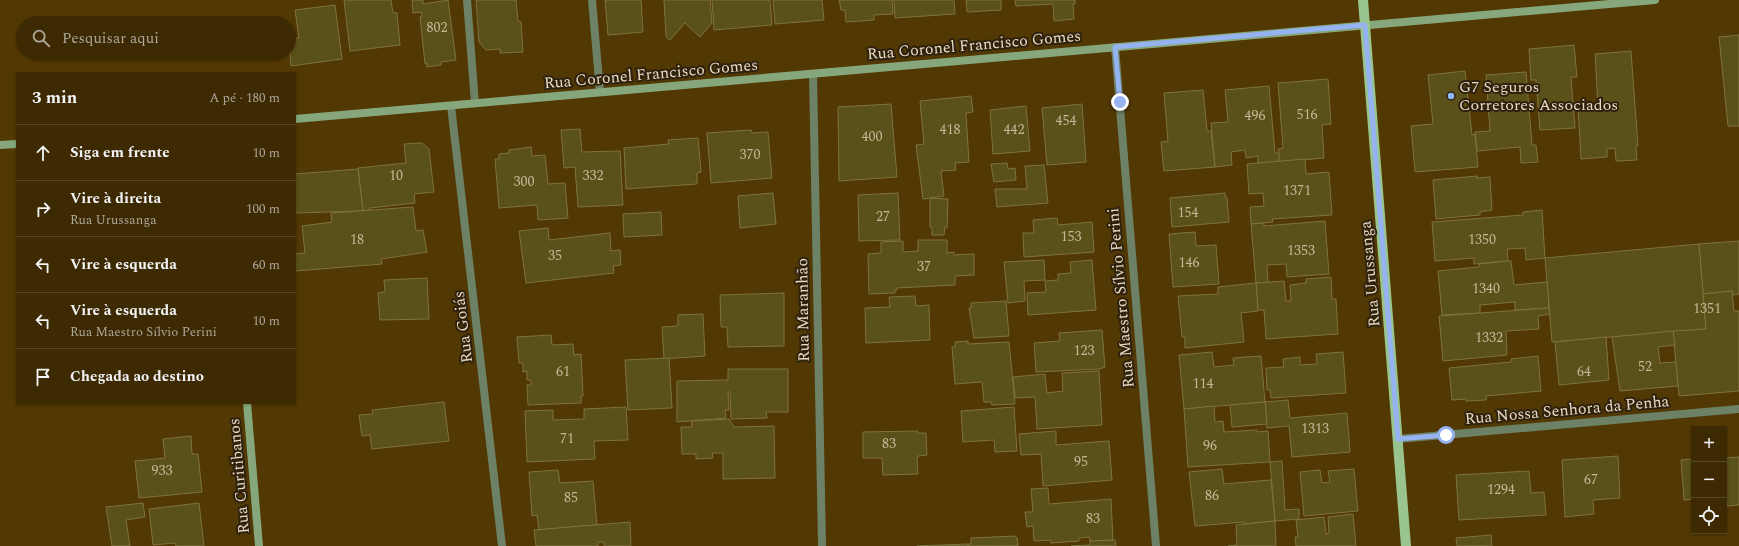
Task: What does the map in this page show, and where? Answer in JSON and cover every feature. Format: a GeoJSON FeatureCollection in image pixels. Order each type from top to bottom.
{"type":"FeatureCollection","features":[{"type":"Feature","properties":{"kind":"main road","name":"Rua Urussanga"},"geometry":{"type":"LineString","coordinates":[[1363,0],[1406,546]]}},
{"type":"Feature","properties":{"kind":"main road","name":"Rua Coronel Francisco Gomes"},"geometry":{"type":"LineString","coordinates":[[296,119],[1655,0]]}},
{"type":"Feature","properties":{"kind":"main road"},"geometry":{"type":"LineString","coordinates":[[0,145],[16,144]]}},
{"type":"Feature","properties":{"kind":"main road","name":"Rua Curitibanos"},"geometry":{"type":"LineString","coordinates":[[246,404],[259,546]]}},
{"type":"Feature","properties":{"kind":"street"},"geometry":{"type":"LineString","coordinates":[[467,0],[475,103]]}},
{"type":"Feature","properties":{"kind":"street"},"geometry":{"type":"LineString","coordinates":[[592,0],[600,92]]}},
{"type":"Feature","properties":{"kind":"street","name":"Rua Maestro Sílvio Perini"},"geometry":{"type":"LineString","coordinates":[[1115,47],[1156,546]]}},
{"type":"Feature","properties":{"kind":"street","name":"Rua Maranhão"},"geometry":{"type":"LineString","coordinates":[[813,74],[822,546]]}},
{"type":"Feature","properties":{"kind":"street","name":"Rua Goiás"},"geometry":{"type":"LineString","coordinates":[[451,106],[502,546]]}},
{"type":"Feature","properties":{"kind":"street","name":"Rua Nossa Senhora da Penha"},"geometry":{"type":"LineString","coordinates":[[1398,439],[1739,408]]}},
{"type":"Feature","properties":{"kind":"building"},"geometry":{"type":"Polygon","coordinates":[[[344,0],[391,0],[393,13],[397,13],[400,45],[350,51],[344,0]]]}},
{"type":"Feature","properties":{"kind":"building"},"geometry":{"type":"Polygon","coordinates":[[[412,0],[423,0],[423,4],[448,0],[456,60],[441,62],[441,65],[427,67],[427,63],[425,64],[420,17],[422,17],[421,12],[413,13],[412,0]]]}},
{"type":"Feature","properties":{"kind":"building"},"geometry":{"type":"Polygon","coordinates":[[[476,0],[516,0],[518,21],[521,22],[523,52],[500,53],[500,49],[486,50],[479,42],[476,0]]]}},
{"type":"Feature","properties":{"kind":"building"},"geometry":{"type":"Polygon","coordinates":[[[605,0],[641,0],[643,32],[608,35],[605,0]]]}},
{"type":"Feature","properties":{"kind":"building"},"geometry":{"type":"Polygon","coordinates":[[[664,0],[710,0],[712,23],[700,37],[685,23],[670,40],[666,37],[664,0]]]}},
{"type":"Feature","properties":{"kind":"building"},"geometry":{"type":"Polygon","coordinates":[[[712,0],[770,0],[772,25],[714,30],[712,0]]]}},
{"type":"Feature","properties":{"kind":"building"},"geometry":{"type":"Polygon","coordinates":[[[773,0],[822,0],[824,20],[775,24],[773,0]]]}},
{"type":"Feature","properties":{"kind":"building"},"geometry":{"type":"Polygon","coordinates":[[[839,0],[892,0],[893,14],[874,15],[874,20],[846,22],[845,10],[841,10],[839,0]]]}},
{"type":"Feature","properties":{"kind":"building"},"geometry":{"type":"Polygon","coordinates":[[[894,0],[954,0],[955,14],[895,18],[894,0]]]}},
{"type":"Feature","properties":{"kind":"building"},"geometry":{"type":"Polygon","coordinates":[[[966,0],[1001,0],[1001,10],[967,12],[966,0]]]}},
{"type":"Feature","properties":{"kind":"building"},"geometry":{"type":"Polygon","coordinates":[[[1015,0],[1075,0],[1075,4],[1073,4],[1074,19],[1054,21],[1053,4],[1016,6],[1015,0]]]}},
{"type":"Feature","properties":{"kind":"building"},"geometry":{"type":"Polygon","coordinates":[[[335,5],[342,59],[291,66],[291,60],[296,60],[296,38],[299,38],[295,10],[335,5]]]}},
{"type":"Feature","properties":{"kind":"building"},"geometry":{"type":"Polygon","coordinates":[[[1739,35],[1739,126],[1728,126],[1719,37],[1739,35]]]}},
{"type":"Feature","properties":{"kind":"building"},"geometry":{"type":"Polygon","coordinates":[[[1574,45],[1577,77],[1571,77],[1575,128],[1540,130],[1536,80],[1531,80],[1529,49],[1574,45]]]}},
{"type":"Feature","properties":{"kind":"building"},"geometry":{"type":"Polygon","coordinates":[[[1631,51],[1638,146],[1636,146],[1637,160],[1616,161],[1615,148],[1607,149],[1607,157],[1581,159],[1578,107],[1598,106],[1595,54],[1631,51]]]}},
{"type":"Feature","properties":{"kind":"building"},"geometry":{"type":"Polygon","coordinates":[[[1465,71],[1472,135],[1475,134],[1478,167],[1415,172],[1411,126],[1433,124],[1428,75],[1465,71]]]}},
{"type":"Feature","properties":{"kind":"building"},"geometry":{"type":"Polygon","coordinates":[[[1526,72],[1532,145],[1536,145],[1538,162],[1521,163],[1520,147],[1477,151],[1475,132],[1490,131],[1486,75],[1526,72]]]}},
{"type":"Feature","properties":{"kind":"building"},"geometry":{"type":"Polygon","coordinates":[[[1328,79],[1331,124],[1322,125],[1324,158],[1279,162],[1278,149],[1283,148],[1278,83],[1328,79]]]}},
{"type":"Feature","properties":{"kind":"building"},"geometry":{"type":"Polygon","coordinates":[[[1269,86],[1275,153],[1279,153],[1279,162],[1258,163],[1258,156],[1246,158],[1245,150],[1231,152],[1232,165],[1215,167],[1211,123],[1228,122],[1225,90],[1269,86]]]}},
{"type":"Feature","properties":{"kind":"building"},"geometry":{"type":"Polygon","coordinates":[[[1203,90],[1207,131],[1211,131],[1215,167],[1164,171],[1161,142],[1168,141],[1164,93],[1203,90]]]}},
{"type":"Feature","properties":{"kind":"building"},"geometry":{"type":"Polygon","coordinates":[[[971,96],[973,112],[966,113],[969,162],[955,163],[956,170],[941,171],[944,196],[923,199],[916,145],[924,144],[920,101],[971,96]]]}},
{"type":"Feature","properties":{"kind":"building"},"geometry":{"type":"Polygon","coordinates":[[[891,104],[897,177],[839,181],[838,107],[891,104]]]}},
{"type":"Feature","properties":{"kind":"building"},"geometry":{"type":"Polygon","coordinates":[[[1082,104],[1086,162],[1047,165],[1042,108],[1082,104]]]}},
{"type":"Feature","properties":{"kind":"building"},"geometry":{"type":"Polygon","coordinates":[[[1026,106],[1030,151],[993,154],[990,110],[1026,106]]]}},
{"type":"Feature","properties":{"kind":"building"},"geometry":{"type":"Polygon","coordinates":[[[580,129],[582,152],[620,151],[623,205],[578,207],[575,167],[564,168],[561,130],[580,129]]]}},
{"type":"Feature","properties":{"kind":"building"},"geometry":{"type":"Polygon","coordinates":[[[751,130],[752,133],[768,132],[772,178],[711,183],[707,133],[751,130]]]}},
{"type":"Feature","properties":{"kind":"building"},"geometry":{"type":"Polygon","coordinates":[[[698,138],[701,172],[697,173],[697,184],[626,189],[624,148],[669,144],[668,140],[698,138]]]}},
{"type":"Feature","properties":{"kind":"building"},"geometry":{"type":"Polygon","coordinates":[[[422,143],[429,149],[434,192],[414,194],[415,203],[370,208],[370,210],[363,211],[358,168],[406,163],[404,144],[422,143]]]}},
{"type":"Feature","properties":{"kind":"building"},"geometry":{"type":"Polygon","coordinates":[[[531,147],[532,156],[545,155],[548,184],[565,183],[568,218],[538,220],[537,205],[499,208],[495,159],[499,159],[499,154],[509,153],[509,150],[531,147]]]}},
{"type":"Feature","properties":{"kind":"building"},"geometry":{"type":"Polygon","coordinates":[[[1305,159],[1306,174],[1329,172],[1332,215],[1272,219],[1273,222],[1251,224],[1250,207],[1264,206],[1263,193],[1249,194],[1247,164],[1305,159]]]}},
{"type":"Feature","properties":{"kind":"building"},"geometry":{"type":"Polygon","coordinates":[[[1007,163],[1008,169],[1015,168],[1016,180],[994,182],[991,164],[1007,163]]]}},
{"type":"Feature","properties":{"kind":"building"},"geometry":{"type":"Polygon","coordinates":[[[1044,165],[1048,203],[997,207],[995,189],[1027,189],[1025,166],[1044,165]]]}},
{"type":"Feature","properties":{"kind":"building"},"geometry":{"type":"Polygon","coordinates":[[[358,169],[363,211],[296,213],[296,174],[358,169]]]}},
{"type":"Feature","properties":{"kind":"building"},"geometry":{"type":"Polygon","coordinates":[[[1477,176],[1477,178],[1490,177],[1492,210],[1480,212],[1480,215],[1436,219],[1433,180],[1477,176]]]}},
{"type":"Feature","properties":{"kind":"building"},"geometry":{"type":"Polygon","coordinates":[[[773,193],[776,224],[740,228],[738,196],[773,193]]]}},
{"type":"Feature","properties":{"kind":"building"},"geometry":{"type":"Polygon","coordinates":[[[898,193],[900,240],[859,241],[858,195],[898,193]]]}},
{"type":"Feature","properties":{"kind":"building"},"geometry":{"type":"Polygon","coordinates":[[[1225,193],[1225,197],[1227,197],[1229,222],[1172,227],[1170,198],[1225,193]]]}},
{"type":"Feature","properties":{"kind":"building"},"geometry":{"type":"Polygon","coordinates":[[[930,198],[948,199],[947,228],[945,227],[944,235],[932,235],[932,227],[930,227],[930,198]]]}},
{"type":"Feature","properties":{"kind":"building"},"geometry":{"type":"Polygon","coordinates":[[[413,207],[416,231],[423,230],[427,252],[381,259],[382,264],[296,271],[296,254],[305,253],[302,226],[332,222],[331,213],[413,207]]]}},
{"type":"Feature","properties":{"kind":"building"},"geometry":{"type":"Polygon","coordinates":[[[1542,210],[1545,258],[1526,260],[1525,248],[1507,249],[1508,261],[1474,264],[1474,258],[1435,261],[1432,222],[1523,215],[1523,212],[1542,210]]]}},
{"type":"Feature","properties":{"kind":"building"},"geometry":{"type":"Polygon","coordinates":[[[661,212],[662,235],[624,237],[623,214],[661,212]]]}},
{"type":"Feature","properties":{"kind":"building"},"geometry":{"type":"Polygon","coordinates":[[[1057,218],[1058,225],[1092,222],[1094,252],[1024,257],[1023,233],[1034,233],[1033,220],[1057,218]]]}},
{"type":"Feature","properties":{"kind":"building"},"geometry":{"type":"Polygon","coordinates":[[[1325,221],[1329,274],[1287,277],[1286,264],[1267,265],[1268,283],[1256,283],[1251,224],[1264,223],[1264,226],[1325,221]]]}},
{"type":"Feature","properties":{"kind":"building"},"geometry":{"type":"Polygon","coordinates":[[[548,228],[549,240],[610,233],[611,251],[620,250],[621,265],[613,266],[614,273],[526,283],[519,231],[548,228]]]}},
{"type":"Feature","properties":{"kind":"building"},"geometry":{"type":"Polygon","coordinates":[[[1195,232],[1196,246],[1216,245],[1219,284],[1173,287],[1169,234],[1195,232]]]}},
{"type":"Feature","properties":{"kind":"building"},"geometry":{"type":"Polygon","coordinates":[[[918,240],[947,240],[947,253],[954,252],[954,255],[974,254],[974,275],[955,276],[955,285],[897,288],[895,293],[869,294],[868,254],[881,253],[881,242],[903,241],[903,252],[918,251],[918,240]]]}},
{"type":"Feature","properties":{"kind":"building"},"geometry":{"type":"Polygon","coordinates":[[[1739,241],[1739,294],[1733,295],[1732,291],[1703,294],[1699,244],[1739,241]]]}},
{"type":"Feature","properties":{"kind":"building"},"geometry":{"type":"Polygon","coordinates":[[[1699,244],[1706,329],[1552,342],[1545,258],[1699,244]]]}},
{"type":"Feature","properties":{"kind":"building"},"geometry":{"type":"Polygon","coordinates":[[[1044,260],[1045,280],[1024,281],[1025,301],[1008,303],[1004,262],[1044,260]]]}},
{"type":"Feature","properties":{"kind":"building"},"geometry":{"type":"Polygon","coordinates":[[[1092,260],[1096,310],[1028,315],[1027,293],[1046,292],[1045,281],[1058,280],[1058,274],[1071,273],[1070,262],[1092,260]]]}},
{"type":"Feature","properties":{"kind":"building"},"geometry":{"type":"Polygon","coordinates":[[[1511,261],[1514,285],[1547,282],[1549,308],[1515,310],[1515,302],[1480,305],[1480,313],[1442,315],[1438,271],[1479,267],[1479,264],[1511,261]]]}},
{"type":"Feature","properties":{"kind":"building"},"geometry":{"type":"Polygon","coordinates":[[[1331,277],[1332,299],[1336,299],[1338,334],[1266,339],[1264,310],[1258,310],[1256,283],[1284,281],[1286,301],[1291,301],[1290,285],[1306,283],[1306,279],[1331,277]]]}},
{"type":"Feature","properties":{"kind":"building"},"geometry":{"type":"Polygon","coordinates":[[[427,278],[429,319],[380,320],[378,293],[385,292],[384,280],[427,278]]]}},
{"type":"Feature","properties":{"kind":"building"},"geometry":{"type":"Polygon","coordinates":[[[1256,283],[1258,311],[1241,313],[1244,342],[1185,348],[1185,337],[1182,337],[1178,296],[1218,294],[1218,287],[1256,283]]]}},
{"type":"Feature","properties":{"kind":"building"},"geometry":{"type":"Polygon","coordinates":[[[1732,291],[1734,311],[1739,311],[1739,391],[1679,396],[1673,331],[1706,329],[1703,294],[1732,291]]]}},
{"type":"Feature","properties":{"kind":"building"},"geometry":{"type":"Polygon","coordinates":[[[784,293],[784,346],[728,347],[727,327],[721,327],[720,295],[784,293]]]}},
{"type":"Feature","properties":{"kind":"building"},"geometry":{"type":"Polygon","coordinates":[[[915,296],[916,306],[929,305],[930,340],[866,343],[865,308],[890,307],[889,297],[915,296]]]}},
{"type":"Feature","properties":{"kind":"building"},"geometry":{"type":"Polygon","coordinates":[[[1006,301],[1009,336],[974,338],[969,308],[971,308],[971,303],[1006,301]]]}},
{"type":"Feature","properties":{"kind":"building"},"geometry":{"type":"Polygon","coordinates":[[[1549,308],[1550,314],[1538,316],[1539,329],[1506,331],[1507,355],[1443,361],[1439,316],[1549,308]]]}},
{"type":"Feature","properties":{"kind":"building"},"geometry":{"type":"Polygon","coordinates":[[[703,314],[705,356],[664,359],[662,327],[678,326],[678,315],[703,314]]]}},
{"type":"Feature","properties":{"kind":"building"},"geometry":{"type":"Polygon","coordinates":[[[1102,330],[1105,367],[1100,369],[1036,372],[1034,343],[1060,341],[1059,333],[1102,330]]]}},
{"type":"Feature","properties":{"kind":"building"},"geometry":{"type":"Polygon","coordinates":[[[1673,331],[1675,345],[1658,347],[1660,363],[1676,362],[1678,386],[1620,391],[1612,337],[1673,331]]]}},
{"type":"Feature","properties":{"kind":"building"},"geometry":{"type":"Polygon","coordinates":[[[551,335],[552,345],[573,344],[574,355],[581,354],[583,396],[581,396],[581,403],[528,405],[527,385],[531,385],[531,380],[527,380],[527,371],[523,372],[523,363],[519,363],[517,337],[551,335]]]}},
{"type":"Feature","properties":{"kind":"building"},"geometry":{"type":"Polygon","coordinates":[[[1606,337],[1609,380],[1559,385],[1555,342],[1606,337]]]}},
{"type":"Feature","properties":{"kind":"building"},"geometry":{"type":"Polygon","coordinates":[[[968,341],[968,344],[1009,342],[1015,404],[992,405],[991,402],[984,402],[982,382],[955,384],[952,347],[955,347],[955,342],[968,341]]]}},
{"type":"Feature","properties":{"kind":"building"},"geometry":{"type":"Polygon","coordinates":[[[1212,352],[1214,367],[1234,365],[1233,358],[1261,356],[1265,402],[1184,409],[1179,355],[1212,352]]]}},
{"type":"Feature","properties":{"kind":"building"},"geometry":{"type":"Polygon","coordinates":[[[1343,352],[1346,393],[1271,398],[1270,390],[1267,390],[1266,368],[1284,367],[1283,359],[1300,357],[1300,365],[1317,364],[1316,354],[1343,352]]]}},
{"type":"Feature","properties":{"kind":"building"},"geometry":{"type":"Polygon","coordinates":[[[1538,356],[1541,391],[1486,396],[1486,400],[1452,400],[1449,368],[1511,362],[1511,359],[1538,356]]]}},
{"type":"Feature","properties":{"kind":"building"},"geometry":{"type":"Polygon","coordinates":[[[669,358],[672,408],[628,410],[625,360],[669,358]]]}},
{"type":"Feature","properties":{"kind":"building"},"geometry":{"type":"Polygon","coordinates":[[[728,369],[788,369],[788,412],[766,412],[767,418],[731,419],[730,392],[728,392],[729,410],[725,410],[726,418],[677,422],[677,381],[728,380],[728,369]]]}},
{"type":"Feature","properties":{"kind":"building"},"geometry":{"type":"Polygon","coordinates":[[[1099,371],[1102,425],[1037,429],[1035,397],[1015,398],[1013,377],[1045,374],[1047,393],[1063,391],[1062,373],[1099,371]]]}},
{"type":"Feature","properties":{"kind":"building"},"geometry":{"type":"Polygon","coordinates":[[[1288,400],[1290,418],[1347,413],[1350,452],[1292,457],[1289,426],[1267,428],[1265,402],[1288,400]]]}},
{"type":"Feature","properties":{"kind":"building"},"geometry":{"type":"Polygon","coordinates":[[[444,402],[449,441],[372,449],[370,435],[362,436],[359,415],[373,414],[372,410],[444,402]]]}},
{"type":"Feature","properties":{"kind":"building"},"geometry":{"type":"Polygon","coordinates":[[[1265,402],[1267,424],[1232,427],[1230,405],[1265,402]]]}},
{"type":"Feature","properties":{"kind":"building"},"geometry":{"type":"Polygon","coordinates":[[[1214,406],[1215,422],[1223,421],[1224,432],[1257,430],[1257,432],[1268,431],[1270,462],[1188,467],[1184,409],[1214,406]]]}},
{"type":"Feature","properties":{"kind":"building"},"geometry":{"type":"Polygon","coordinates":[[[626,407],[628,440],[594,441],[595,459],[527,462],[525,411],[553,410],[553,420],[584,419],[584,409],[626,407]]]}},
{"type":"Feature","properties":{"kind":"building"},"geometry":{"type":"Polygon","coordinates":[[[1014,407],[1017,451],[995,452],[994,440],[963,442],[961,411],[1014,407]]]}},
{"type":"Feature","properties":{"kind":"building"},"geometry":{"type":"Polygon","coordinates":[[[729,419],[734,427],[774,426],[775,478],[723,479],[723,453],[712,453],[713,458],[696,459],[696,454],[682,454],[681,427],[692,427],[691,421],[729,419]]]}},
{"type":"Feature","properties":{"kind":"building"},"geometry":{"type":"Polygon","coordinates":[[[918,431],[917,433],[926,433],[927,455],[918,456],[917,458],[918,474],[883,475],[882,458],[863,458],[863,432],[918,431]]]}},
{"type":"Feature","properties":{"kind":"building"},"geometry":{"type":"Polygon","coordinates":[[[1056,431],[1056,445],[1109,441],[1112,480],[1043,486],[1041,454],[1021,455],[1019,434],[1056,431]]]}},
{"type":"Feature","properties":{"kind":"building"},"geometry":{"type":"Polygon","coordinates":[[[191,436],[192,454],[198,454],[202,492],[139,498],[135,461],[165,458],[163,439],[191,436]]]}},
{"type":"Feature","properties":{"kind":"building"},"geometry":{"type":"Polygon","coordinates":[[[1618,456],[1620,498],[1593,500],[1594,514],[1565,517],[1562,460],[1618,456]]]}},
{"type":"Feature","properties":{"kind":"building"},"geometry":{"type":"Polygon","coordinates":[[[1739,457],[1739,505],[1727,506],[1727,458],[1739,457]]]}},
{"type":"Feature","properties":{"kind":"building"},"geometry":{"type":"Polygon","coordinates":[[[1691,459],[1691,499],[1684,500],[1681,460],[1691,459]]]}},
{"type":"Feature","properties":{"kind":"building"},"geometry":{"type":"Polygon","coordinates":[[[1282,461],[1285,510],[1299,509],[1299,519],[1275,521],[1270,462],[1282,461]]]}},
{"type":"Feature","properties":{"kind":"building"},"geometry":{"type":"Polygon","coordinates":[[[1222,469],[1224,484],[1271,480],[1275,521],[1195,526],[1189,472],[1222,469]]]}},
{"type":"Feature","properties":{"kind":"building"},"geometry":{"type":"Polygon","coordinates":[[[1354,469],[1358,511],[1304,516],[1300,472],[1320,470],[1322,483],[1330,482],[1328,471],[1354,469]]]}},
{"type":"Feature","properties":{"kind":"building"},"geometry":{"type":"Polygon","coordinates":[[[558,470],[560,483],[593,481],[597,525],[539,530],[537,515],[532,516],[529,472],[558,470]]]}},
{"type":"Feature","properties":{"kind":"building"},"geometry":{"type":"Polygon","coordinates":[[[1529,471],[1531,493],[1544,492],[1546,515],[1459,520],[1456,475],[1529,471]]]}},
{"type":"Feature","properties":{"kind":"building"},"geometry":{"type":"Polygon","coordinates":[[[1048,488],[1049,504],[1111,499],[1113,540],[1090,541],[1089,537],[1079,538],[1079,541],[1051,543],[1051,540],[1034,541],[1033,526],[1027,527],[1025,512],[1033,512],[1031,489],[1048,488]]]}},
{"type":"Feature","properties":{"kind":"building"},"geometry":{"type":"Polygon","coordinates":[[[143,503],[145,517],[126,520],[130,546],[112,546],[106,507],[143,503]]]}},
{"type":"Feature","properties":{"kind":"building"},"geometry":{"type":"Polygon","coordinates":[[[199,503],[204,546],[176,546],[175,543],[153,545],[149,509],[199,503]]]}},
{"type":"Feature","properties":{"kind":"building"},"geometry":{"type":"Polygon","coordinates":[[[1353,514],[1356,546],[1296,546],[1295,537],[1298,537],[1296,520],[1324,517],[1326,534],[1329,533],[1328,517],[1353,514]]]}},
{"type":"Feature","properties":{"kind":"building"},"geometry":{"type":"Polygon","coordinates":[[[1275,521],[1276,546],[1228,546],[1237,545],[1236,525],[1275,521]]]}},
{"type":"Feature","properties":{"kind":"building"},"geometry":{"type":"Polygon","coordinates":[[[630,522],[631,546],[604,546],[604,542],[598,542],[598,546],[536,546],[534,530],[630,522]]]}},
{"type":"Feature","properties":{"kind":"building"},"geometry":{"type":"Polygon","coordinates":[[[1491,535],[1492,546],[1457,546],[1456,538],[1491,535]]]}},
{"type":"Feature","properties":{"kind":"building"},"geometry":{"type":"Polygon","coordinates":[[[1015,536],[1017,538],[1018,546],[968,546],[968,544],[971,544],[971,538],[1015,536]]]}},
{"type":"Feature","properties":{"kind":"building"},"geometry":{"type":"Polygon","coordinates":[[[1115,540],[1116,546],[1071,546],[1090,545],[1090,541],[1115,540]]]}},
{"type":"Feature","properties":{"kind":"building"},"geometry":{"type":"Polygon","coordinates":[[[968,544],[968,546],[917,546],[968,544]]]}},
{"type":"Feature","properties":{"kind":"place","name":"G7 Seguros Corretores Associados"},"geometry":{"type":"Point","coordinates":[1451,96]}},
{"type":"Feature","properties":{"kind":"route"},"geometry":{"type":"LineString","coordinates":[[1120,102],[1115,47],[1365,25],[1398,439],[1446,435]]}}]}
